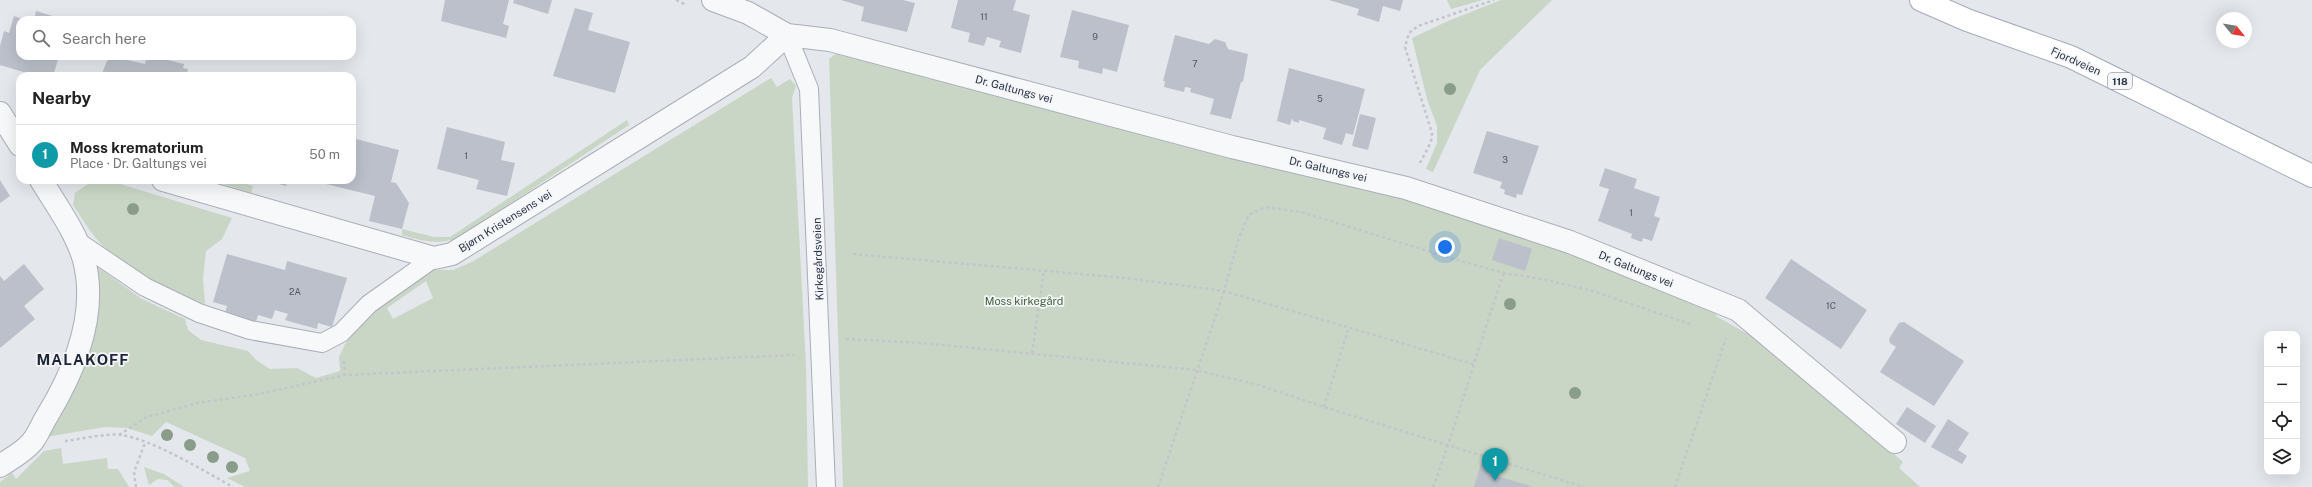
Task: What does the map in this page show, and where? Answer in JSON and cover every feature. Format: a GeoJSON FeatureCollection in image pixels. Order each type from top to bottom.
{"type":"FeatureCollection","features":[{"type":"Feature","properties":{"kind":"main road","name":"Fjordveien"},"geometry":{"type":"LineString","coordinates":[[1921,0],[1967,20],[2071,57],[2312,176]]}},
{"type":"Feature","properties":{"kind":"street","name":"Dr. Galtungs vei"},"geometry":{"type":"LineString","coordinates":[[713,0],[748,13],[788,35],[830,40],[1232,147],[1406,188],[1570,242],[1738,310],[1895,442]]}},
{"type":"Feature","properties":{"kind":"street","name":"Bjørn Kristensens vei"},"geometry":{"type":"LineString","coordinates":[[434,258],[452,254],[752,67],[788,35]]}},
{"type":"Feature","properties":{"kind":"street"},"geometry":{"type":"LineString","coordinates":[[0,113],[16,136]]}},
{"type":"Feature","properties":{"kind":"street"},"geometry":{"type":"LineString","coordinates":[[0,466],[32,442],[57,401],[80,346],[86,322],[89,287],[84,260],[77,241],[43,184]]}},
{"type":"Feature","properties":{"kind":"street"},"geometry":{"type":"LineString","coordinates":[[177,184],[434,258]]}},
{"type":"Feature","properties":{"kind":"lane","name":"Kirkegårdsveien"},"geometry":{"type":"LineString","coordinates":[[788,35],[809,89],[821,338],[826,487]]}},
{"type":"Feature","properties":{"kind":"lane"},"geometry":{"type":"LineString","coordinates":[[77,241],[145,287],[199,313],[250,330],[322,343],[341,333],[369,304],[434,258]]}},
{"type":"Feature","properties":{"kind":"path"},"geometry":{"type":"LineString","coordinates":[[1406,188],[1431,142],[1432,133],[1405,47],[1409,32],[1418,26],[1494,0]]}},
{"type":"Feature","properties":{"kind":"path"},"geometry":{"type":"LineString","coordinates":[[1158,487],[1196,370],[1224,292],[1239,237],[1249,215],[1265,207],[1301,212],[1387,240],[1504,273],[1542,279],[1593,291],[1693,325]]}},
{"type":"Feature","properties":{"kind":"path"},"geometry":{"type":"LineString","coordinates":[[853,254],[1126,278],[1224,292],[1473,364]]}},
{"type":"Feature","properties":{"kind":"path"},"geometry":{"type":"LineString","coordinates":[[1032,353],[1044,271]]}},
{"type":"Feature","properties":{"kind":"path"},"geometry":{"type":"LineString","coordinates":[[1433,487],[1448,446],[1473,364],[1504,273]]}},
{"type":"Feature","properties":{"kind":"path"},"geometry":{"type":"LineString","coordinates":[[1324,407],[1349,327]]}},
{"type":"Feature","properties":{"kind":"path"},"geometry":{"type":"LineString","coordinates":[[1675,487],[1726,338],[1719,335]]}},
{"type":"Feature","properties":{"kind":"path"},"geometry":{"type":"LineString","coordinates":[[119,435],[147,417],[198,403],[259,394],[345,375],[796,355],[809,353],[821,338],[922,343],[1196,370],[1259,385],[1448,446],[1584,487]]}},
{"type":"Feature","properties":{"kind":"path"},"geometry":{"type":"LineString","coordinates":[[32,442],[119,435],[145,443],[233,487]]}},
{"type":"Feature","properties":{"kind":"path"},"geometry":{"type":"LineString","coordinates":[[136,487],[134,472],[145,443]]}},
{"type":"Feature","properties":{"kind":"green space"},"geometry":{"type":"Polygon","coordinates":[[[1447,0],[1483,0],[1451,9],[1447,0]]]}},
{"type":"Feature","properties":{"kind":"green space"},"geometry":{"type":"Polygon","coordinates":[[[1501,0],[1552,0],[1480,70],[1433,172],[1426,169],[1437,143],[1437,126],[1427,99],[1412,38],[1448,21],[1501,0]]]}},
{"type":"Feature","properties":{"kind":"green space","name":"Moss kirkegård"},"geometry":{"type":"Polygon","coordinates":[[[838,52],[1399,198],[1498,227],[1718,307],[1716,316],[1746,333],[1750,327],[1903,462],[1899,468],[1920,487],[843,487],[829,59],[838,52]]]}},
{"type":"Feature","properties":{"kind":"green space"},"geometry":{"type":"Polygon","coordinates":[[[771,78],[777,87],[790,79],[796,86],[792,98],[806,366],[808,487],[245,487],[227,478],[250,471],[245,458],[166,422],[152,436],[127,428],[105,427],[46,437],[96,266],[142,299],[185,319],[188,330],[201,340],[248,351],[256,360],[270,369],[297,368],[316,378],[340,371],[339,357],[345,344],[363,322],[386,302],[434,270],[453,270],[472,262],[771,78]],[[426,281],[387,308],[393,319],[433,298],[426,281]]]}},
{"type":"Feature","properties":{"kind":"green space"},"geometry":{"type":"Polygon","coordinates":[[[627,120],[629,125],[458,238],[437,242],[402,235],[402,229],[434,237],[450,237],[627,120]]]}},
{"type":"Feature","properties":{"kind":"green space"},"geometry":{"type":"Polygon","coordinates":[[[88,184],[120,184],[232,218],[222,239],[206,251],[203,278],[205,304],[175,292],[145,277],[131,269],[105,248],[88,228],[73,205],[75,193],[88,184]]]}},
{"type":"Feature","properties":{"kind":"green space"},"geometry":{"type":"Polygon","coordinates":[[[223,184],[246,184],[253,186],[251,193],[223,184]]]}},
{"type":"Feature","properties":{"kind":"green space"},"geometry":{"type":"Polygon","coordinates":[[[61,448],[63,464],[107,458],[108,469],[118,469],[129,487],[0,487],[0,482],[12,473],[16,479],[44,451],[61,448]]]}},
{"type":"Feature","properties":{"kind":"green space"},"geometry":{"type":"Polygon","coordinates":[[[144,467],[164,474],[184,487],[175,487],[167,480],[158,479],[149,485],[144,467]]]}},
{"type":"Feature","properties":{"kind":"building"},"geometry":{"type":"Polygon","coordinates":[[[445,0],[509,0],[503,24],[509,26],[506,38],[441,21],[445,0]]]}},
{"type":"Feature","properties":{"kind":"building"},"geometry":{"type":"Polygon","coordinates":[[[514,0],[552,0],[548,14],[513,3],[514,0]]]}},
{"type":"Feature","properties":{"kind":"building"},"geometry":{"type":"Polygon","coordinates":[[[841,0],[903,0],[915,3],[907,32],[861,21],[864,7],[841,0]]]}},
{"type":"Feature","properties":{"kind":"building"},"geometry":{"type":"Polygon","coordinates":[[[958,0],[1016,0],[1013,10],[1030,15],[1021,53],[999,47],[1001,41],[987,37],[984,46],[968,42],[970,33],[951,28],[958,0]]]}},
{"type":"Feature","properties":{"kind":"building"},"geometry":{"type":"Polygon","coordinates":[[[1329,0],[1403,0],[1400,11],[1383,6],[1379,22],[1357,15],[1359,9],[1329,0]]]}},
{"type":"Feature","properties":{"kind":"building"},"geometry":{"type":"Polygon","coordinates":[[[575,8],[593,13],[588,30],[630,42],[615,93],[553,76],[575,8]]]}},
{"type":"Feature","properties":{"kind":"building"},"geometry":{"type":"Polygon","coordinates":[[[1072,10],[1129,25],[1117,72],[1103,68],[1102,74],[1078,68],[1079,61],[1060,57],[1072,10]]]}},
{"type":"Feature","properties":{"kind":"building"},"geometry":{"type":"Polygon","coordinates":[[[36,11],[53,16],[35,16],[36,11]]]}},
{"type":"Feature","properties":{"kind":"building"},"geometry":{"type":"Polygon","coordinates":[[[14,16],[16,17],[16,60],[58,60],[54,72],[24,72],[0,65],[0,46],[4,31],[9,33],[14,16]]]}},
{"type":"Feature","properties":{"kind":"building"},"geometry":{"type":"Polygon","coordinates":[[[1175,35],[1209,44],[1215,39],[1225,42],[1228,49],[1248,54],[1243,82],[1241,82],[1231,119],[1210,114],[1214,99],[1190,92],[1191,88],[1185,87],[1184,92],[1164,87],[1165,81],[1163,81],[1175,35]]]}},
{"type":"Feature","properties":{"kind":"building"},"geometry":{"type":"Polygon","coordinates":[[[107,60],[127,60],[145,64],[146,60],[168,60],[184,64],[183,68],[188,69],[187,72],[103,72],[107,60]]]}},
{"type":"Feature","properties":{"kind":"building"},"geometry":{"type":"Polygon","coordinates":[[[1289,68],[1365,89],[1353,135],[1346,133],[1342,145],[1323,139],[1326,128],[1299,120],[1299,123],[1293,121],[1292,118],[1290,125],[1277,121],[1289,68]]]}},
{"type":"Feature","properties":{"kind":"building"},"geometry":{"type":"Polygon","coordinates":[[[1360,114],[1376,118],[1368,150],[1352,146],[1360,114]]]}},
{"type":"Feature","properties":{"kind":"building"},"geometry":{"type":"Polygon","coordinates":[[[447,127],[505,142],[501,160],[515,163],[507,196],[476,189],[479,180],[437,169],[447,127]]]}},
{"type":"Feature","properties":{"kind":"building"},"geometry":{"type":"Polygon","coordinates":[[[1487,131],[1539,146],[1522,195],[1517,194],[1516,198],[1504,194],[1505,190],[1500,188],[1502,182],[1473,173],[1487,131]]]}},
{"type":"Feature","properties":{"kind":"building"},"geometry":{"type":"Polygon","coordinates":[[[356,139],[399,150],[391,182],[396,183],[409,203],[402,229],[369,221],[375,196],[326,184],[356,184],[356,139]]]}},
{"type":"Feature","properties":{"kind":"building"},"geometry":{"type":"Polygon","coordinates":[[[1605,168],[1637,179],[1634,188],[1660,197],[1654,216],[1660,218],[1652,241],[1643,238],[1642,242],[1631,238],[1632,234],[1598,221],[1609,189],[1599,186],[1605,168]]]}},
{"type":"Feature","properties":{"kind":"building"},"geometry":{"type":"Polygon","coordinates":[[[0,180],[10,196],[0,203],[0,180]]]}},
{"type":"Feature","properties":{"kind":"building"},"geometry":{"type":"Polygon","coordinates":[[[1499,238],[1532,249],[1525,271],[1492,260],[1499,238]]]}},
{"type":"Feature","properties":{"kind":"building"},"geometry":{"type":"Polygon","coordinates":[[[227,254],[285,270],[287,261],[347,278],[332,327],[318,323],[317,329],[285,320],[288,314],[275,310],[272,319],[258,315],[256,322],[225,313],[227,306],[213,302],[227,254]]]}},
{"type":"Feature","properties":{"kind":"building"},"geometry":{"type":"Polygon","coordinates":[[[1791,259],[1867,310],[1841,349],[1765,298],[1791,259]]]}},
{"type":"Feature","properties":{"kind":"building"},"geometry":{"type":"Polygon","coordinates":[[[24,264],[44,289],[24,306],[35,319],[0,348],[0,276],[4,281],[24,264]]]}},
{"type":"Feature","properties":{"kind":"building"},"geometry":{"type":"Polygon","coordinates":[[[1904,322],[1964,361],[1934,406],[1880,372],[1896,347],[1890,343],[1889,339],[1899,323],[1904,322]]]}},
{"type":"Feature","properties":{"kind":"building"},"geometry":{"type":"Polygon","coordinates":[[[1907,407],[1936,426],[1925,443],[1896,424],[1907,407]]]}},
{"type":"Feature","properties":{"kind":"building"},"geometry":{"type":"Polygon","coordinates":[[[1948,419],[1969,433],[1958,450],[1967,456],[1962,464],[1931,447],[1948,419]]]}},
{"type":"Feature","properties":{"kind":"building"},"geometry":{"type":"Polygon","coordinates":[[[1481,464],[1493,468],[1491,474],[1533,487],[1474,487],[1481,464]]]}},
{"type":"Feature","properties":{"kind":"place","name":"Moss krematorium"},"geometry":{"type":"Point","coordinates":[1495,481]}},
{"type":"Feature","properties":{"kind":"district","name":"MALAKOFF"},"geometry":{"type":"Point","coordinates":[83,359]}}]}
